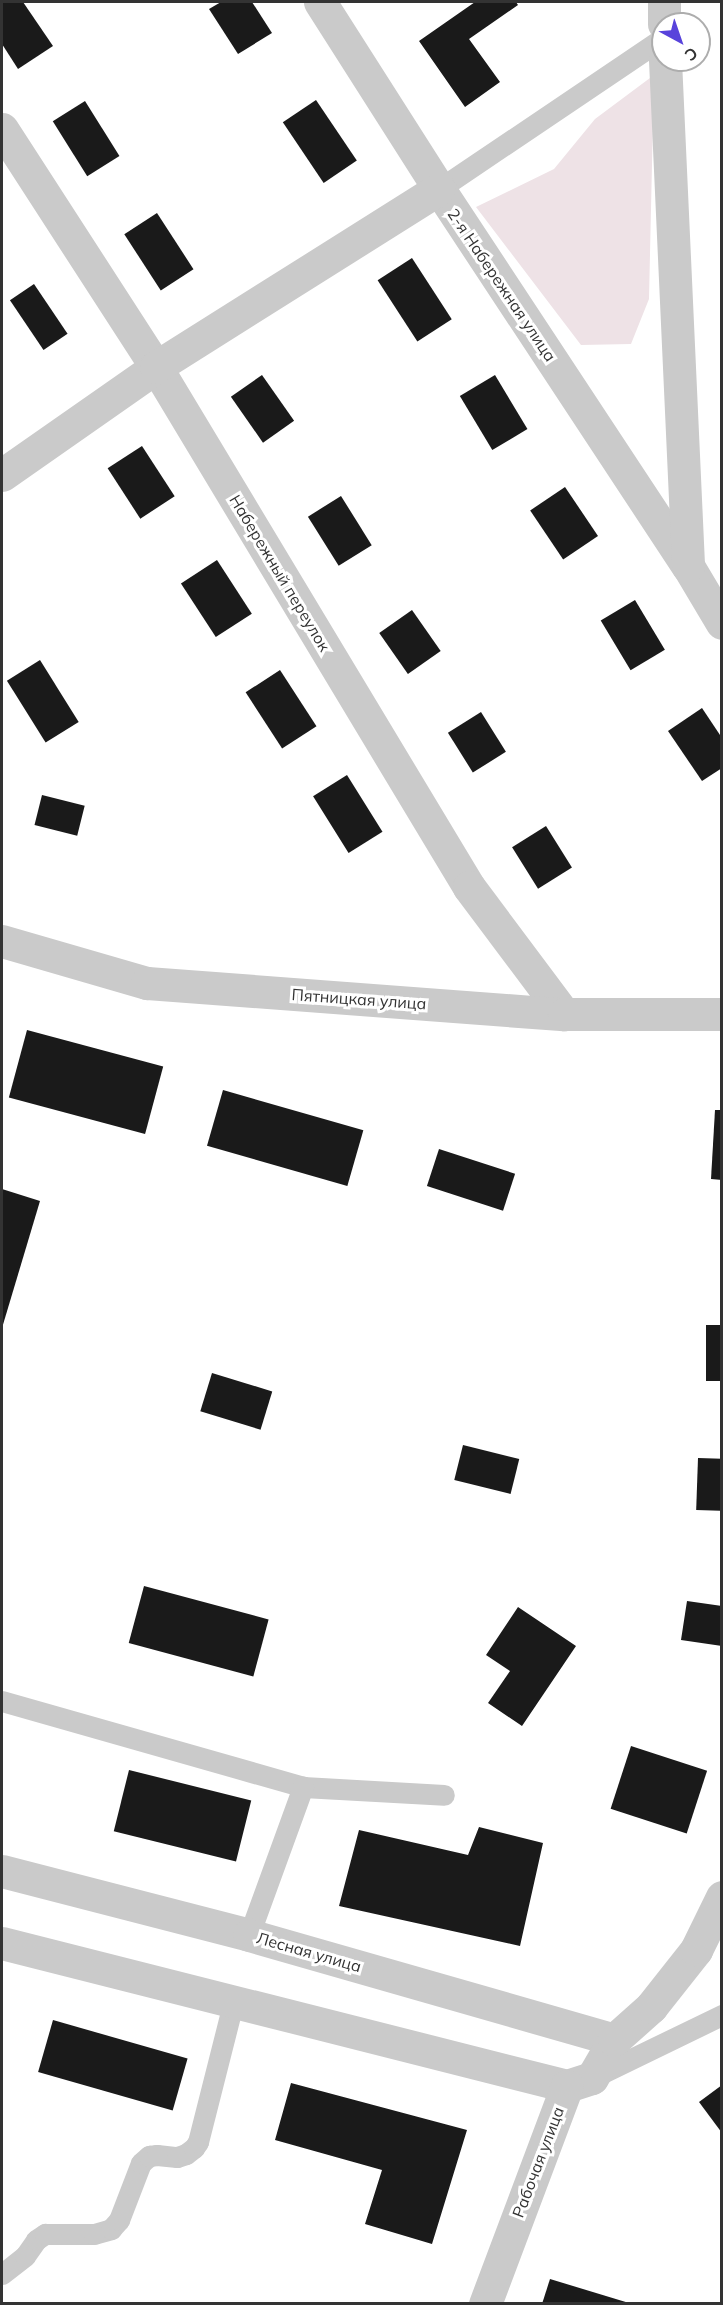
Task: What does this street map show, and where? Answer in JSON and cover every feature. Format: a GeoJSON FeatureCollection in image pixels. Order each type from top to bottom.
{"type":"FeatureCollection","features":[{"type":"Feature","properties":{"kind":"street","name":"2-я Набережная улица"},"geometry":{"type":"LineString","coordinates":[[320,2],[439,189],[688,566],[722,623]]}},
{"type":"Feature","properties":{"kind":"street","name":"2-я Набережная улица"},"geometry":{"type":"LineString","coordinates":[[666,72],[688,566]]}},
{"type":"Feature","properties":{"kind":"street","name":"Набережный переулок"},"geometry":{"type":"LineString","coordinates":[[2,129],[156,367],[469,887],[564,1014]]}},
{"type":"Feature","properties":{"kind":"street"},"geometry":{"type":"LineString","coordinates":[[2,475],[156,367],[439,189]]}},
{"type":"Feature","properties":{"kind":"street","name":"Пятницкая улица"},"geometry":{"type":"LineString","coordinates":[[2,940],[147,982],[564,1014],[722,1014]]}},
{"type":"Feature","properties":{"kind":"street","name":"Лесная улица"},"geometry":{"type":"LineString","coordinates":[[2,1871],[249,1935],[614,2040]]}},
{"type":"Feature","properties":{"kind":"street"},"geometry":{"type":"LineString","coordinates":[[614,2040],[651,2007],[696,1950],[722,1897]]}},
{"type":"Feature","properties":{"kind":"street"},"geometry":{"type":"LineString","coordinates":[[2,1943],[233,2004],[579,2082]]}},
{"type":"Feature","properties":{"kind":"street","name":"Рабочая улица"},"geometry":{"type":"LineString","coordinates":[[485,2304],[579,2082],[614,2040]]}},
{"type":"Feature","properties":{"kind":"lane"},"geometry":{"type":"LineString","coordinates":[[439,189],[651,47]]}},
{"type":"Feature","properties":{"kind":"lane"},"geometry":{"type":"LineString","coordinates":[[2,1701],[303,1787],[444,1795]]}},
{"type":"Feature","properties":{"kind":"lane"},"geometry":{"type":"LineString","coordinates":[[249,1935],[303,1787]]}},
{"type":"Feature","properties":{"kind":"lane"},"geometry":{"type":"LineString","coordinates":[[2,2274],[25,2256],[36,2240],[45,2234],[94,2234],[111,2229],[119,2220],[141,2163],[148,2156],[177,2157],[194,2148],[198,2142],[233,2004]]}},
{"type":"Feature","properties":{"kind":"lane"},"geometry":{"type":"LineString","coordinates":[[579,2082],[722,2015]]}},
{"type":"Feature","properties":{"kind":"shaded area"},"geometry":{"type":"Polygon","coordinates":[[[654,75],[649,299],[631,344],[581,345],[476,207],[554,169],[595,119],[654,75]]]}},
{"type":"Feature","properties":{"kind":"building"},"geometry":{"type":"Polygon","coordinates":[[[2,2],[23,2],[53,46],[18,69],[2,44],[2,2]]]}},
{"type":"Feature","properties":{"kind":"building"},"geometry":{"type":"Polygon","coordinates":[[[221,2],[252,2],[272,33],[238,54],[209,9],[221,2]]]}},
{"type":"Feature","properties":{"kind":"building"},"geometry":{"type":"Polygon","coordinates":[[[475,2],[516,2],[518,5],[469,39],[500,82],[465,107],[419,41],[475,2]]]}},
{"type":"Feature","properties":{"kind":"building"},"geometry":{"type":"Polygon","coordinates":[[[316,100],[357,161],[324,183],[283,122],[316,100]]]}},
{"type":"Feature","properties":{"kind":"building"},"geometry":{"type":"Polygon","coordinates":[[[85,101],[119,156],[87,176],[53,121],[85,101]]]}},
{"type":"Feature","properties":{"kind":"building"},"geometry":{"type":"Polygon","coordinates":[[[157,213],[193,269],[161,290],[124,234],[157,213]]]}},
{"type":"Feature","properties":{"kind":"building"},"geometry":{"type":"Polygon","coordinates":[[[412,258],[452,319],[417,342],[378,280],[412,258]]]}},
{"type":"Feature","properties":{"kind":"building"},"geometry":{"type":"Polygon","coordinates":[[[34,284],[68,334],[44,350],[10,300],[34,284]]]}},
{"type":"Feature","properties":{"kind":"building"},"geometry":{"type":"Polygon","coordinates":[[[262,375],[294,421],[263,443],[231,397],[262,375]]]}},
{"type":"Feature","properties":{"kind":"building"},"geometry":{"type":"Polygon","coordinates":[[[495,375],[527,429],[492,450],[460,396],[495,375]]]}},
{"type":"Feature","properties":{"kind":"building"},"geometry":{"type":"Polygon","coordinates":[[[142,446],[175,496],[140,519],[108,468],[142,446]]]}},
{"type":"Feature","properties":{"kind":"building"},"geometry":{"type":"Polygon","coordinates":[[[565,487],[598,536],[563,559],[530,510],[565,487]]]}},
{"type":"Feature","properties":{"kind":"building"},"geometry":{"type":"Polygon","coordinates":[[[341,496],[372,545],[339,566],[308,517],[341,496]]]}},
{"type":"Feature","properties":{"kind":"building"},"geometry":{"type":"Polygon","coordinates":[[[217,560],[252,614],[216,637],[181,583],[217,560]]]}},
{"type":"Feature","properties":{"kind":"building"},"geometry":{"type":"Polygon","coordinates":[[[635,600],[665,650],[631,670],[601,621],[635,600]]]}},
{"type":"Feature","properties":{"kind":"building"},"geometry":{"type":"Polygon","coordinates":[[[412,610],[441,651],[408,674],[379,633],[412,610]]]}},
{"type":"Feature","properties":{"kind":"building"},"geometry":{"type":"Polygon","coordinates":[[[40,660],[79,722],[46,743],[7,681],[40,660]]]}},
{"type":"Feature","properties":{"kind":"building"},"geometry":{"type":"Polygon","coordinates":[[[280,670],[316,726],[282,749],[246,692],[280,670]]]}},
{"type":"Feature","properties":{"kind":"building"},"geometry":{"type":"Polygon","coordinates":[[[702,708],[722,738],[722,768],[702,781],[668,731],[702,708]]]}},
{"type":"Feature","properties":{"kind":"building"},"geometry":{"type":"Polygon","coordinates":[[[481,712],[506,752],[473,773],[448,733],[481,712]]]}},
{"type":"Feature","properties":{"kind":"building"},"geometry":{"type":"Polygon","coordinates":[[[347,775],[383,832],[349,853],[313,796],[347,775]]]}},
{"type":"Feature","properties":{"kind":"building"},"geometry":{"type":"Polygon","coordinates":[[[42,795],[85,806],[77,836],[35,825],[42,795]]]}},
{"type":"Feature","properties":{"kind":"building"},"geometry":{"type":"Polygon","coordinates":[[[546,826],[572,868],[538,889],[512,847],[546,826]]]}},
{"type":"Feature","properties":{"kind":"building"},"geometry":{"type":"Polygon","coordinates":[[[27,1030],[163,1066],[145,1134],[9,1098],[27,1030]]]}},
{"type":"Feature","properties":{"kind":"building"},"geometry":{"type":"Polygon","coordinates":[[[223,1090],[363,1130],[347,1186],[207,1146],[223,1090]]]}},
{"type":"Feature","properties":{"kind":"building"},"geometry":{"type":"Polygon","coordinates":[[[715,1110],[722,1110],[722,1180],[711,1179],[715,1110]]]}},
{"type":"Feature","properties":{"kind":"building"},"geometry":{"type":"Polygon","coordinates":[[[439,1149],[515,1174],[503,1211],[427,1186],[439,1149]]]}},
{"type":"Feature","properties":{"kind":"building"},"geometry":{"type":"Polygon","coordinates":[[[2,1189],[40,1201],[2,1328],[2,1189]]]}},
{"type":"Feature","properties":{"kind":"building"},"geometry":{"type":"Polygon","coordinates":[[[706,1325],[722,1325],[722,1381],[706,1381],[706,1325]]]}},
{"type":"Feature","properties":{"kind":"building"},"geometry":{"type":"Polygon","coordinates":[[[212,1373],[272,1391],[261,1430],[200,1411],[212,1373]]]}},
{"type":"Feature","properties":{"kind":"building"},"geometry":{"type":"Polygon","coordinates":[[[463,1445],[519,1459],[511,1494],[454,1480],[463,1445]]]}},
{"type":"Feature","properties":{"kind":"building"},"geometry":{"type":"Polygon","coordinates":[[[698,1458],[722,1459],[720,1511],[696,1510],[698,1458]]]}},
{"type":"Feature","properties":{"kind":"building"},"geometry":{"type":"Polygon","coordinates":[[[144,1586],[269,1619],[253,1676],[129,1643],[144,1586]]]}},
{"type":"Feature","properties":{"kind":"building"},"geometry":{"type":"Polygon","coordinates":[[[687,1601],[722,1606],[722,1646],[681,1640],[687,1601]]]}},
{"type":"Feature","properties":{"kind":"building"},"geometry":{"type":"Polygon","coordinates":[[[518,1607],[576,1646],[522,1726],[488,1703],[510,1671],[486,1655],[518,1607]]]}},
{"type":"Feature","properties":{"kind":"building"},"geometry":{"type":"Polygon","coordinates":[[[631,1746],[707,1771],[687,1833],[611,1809],[631,1746]]]}},
{"type":"Feature","properties":{"kind":"building"},"geometry":{"type":"Polygon","coordinates":[[[129,1770],[251,1800],[236,1862],[114,1831],[129,1770]]]}},
{"type":"Feature","properties":{"kind":"building"},"geometry":{"type":"Polygon","coordinates":[[[479,1827],[543,1843],[520,1946],[339,1906],[359,1830],[468,1855],[479,1827]]]}},
{"type":"Feature","properties":{"kind":"building"},"geometry":{"type":"Polygon","coordinates":[[[53,2020],[188,2059],[173,2110],[38,2072],[53,2020]]]}},
{"type":"Feature","properties":{"kind":"building"},"geometry":{"type":"Polygon","coordinates":[[[291,2083],[467,2130],[432,2244],[365,2224],[382,2170],[275,2140],[291,2083]]]}},
{"type":"Feature","properties":{"kind":"building"},"geometry":{"type":"Polygon","coordinates":[[[722,2085],[722,2133],[699,2102],[722,2085]]]}},
{"type":"Feature","properties":{"kind":"building"},"geometry":{"type":"Polygon","coordinates":[[[550,2279],[629,2303],[629,2304],[542,2304],[550,2279]]]}}]}
